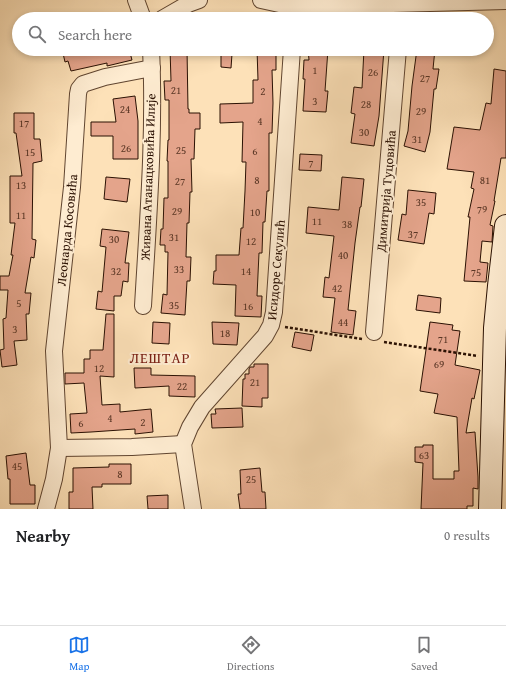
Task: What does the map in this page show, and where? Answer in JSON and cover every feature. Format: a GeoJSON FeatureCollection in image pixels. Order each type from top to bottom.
{"type":"FeatureCollection","features":[{"type":"Feature","properties":{"kind":"street"},"geometry":{"type":"LineString","coordinates":[[136,0],[140,12]]}},
{"type":"Feature","properties":{"kind":"street"},"geometry":{"type":"LineString","coordinates":[[174,12],[199,0]]}},
{"type":"Feature","properties":{"kind":"street"},"geometry":{"type":"LineString","coordinates":[[261,0],[291,12]]}},
{"type":"Feature","properties":{"kind":"street"},"geometry":{"type":"LineString","coordinates":[[301,12],[340,7],[396,7],[506,1]]}},
{"type":"Feature","properties":{"kind":"street","name":"Живана Атанацковића Илије"},"geometry":{"type":"LineString","coordinates":[[143,306],[151,161],[151,56]]}},
{"type":"Feature","properties":{"kind":"street","name":"Исидоре Секулић"},"geometry":{"type":"LineString","coordinates":[[183,444],[190,427],[202,407],[266,336],[271,325],[274,312],[292,56]]}},
{"type":"Feature","properties":{"kind":"street","name":"Димитрија Туцовића"},"geometry":{"type":"LineString","coordinates":[[374,332],[397,56]]}},
{"type":"Feature","properties":{"kind":"street","name":"Леонарда Косовића"},"geometry":{"type":"LineString","coordinates":[[46,509],[54,479],[59,448],[54,351],[72,187],[79,89],[83,84],[105,77],[152,68]]}},
{"type":"Feature","properties":{"kind":"street"},"geometry":{"type":"LineString","coordinates":[[490,509],[495,328],[506,226]]}},
{"type":"Feature","properties":{"kind":"street"},"geometry":{"type":"LineString","coordinates":[[59,448],[132,447],[183,444],[193,509]]}},
{"type":"Feature","properties":{"kind":"building"},"geometry":{"type":"Polygon","coordinates":[[[64,56],[131,56],[132,60],[107,66],[107,63],[71,71],[68,61],[65,62],[64,56]]]}},
{"type":"Feature","properties":{"kind":"building"},"geometry":{"type":"Polygon","coordinates":[[[170,56],[187,56],[188,109],[189,113],[200,113],[200,129],[195,129],[194,159],[191,159],[192,192],[190,192],[189,223],[187,223],[186,257],[191,257],[190,281],[187,281],[185,315],[161,313],[163,294],[167,295],[168,252],[165,252],[165,245],[160,245],[161,229],[163,229],[164,198],[168,198],[167,161],[169,140],[169,100],[165,100],[164,81],[171,81],[170,56]]]}},
{"type":"Feature","properties":{"kind":"building"},"geometry":{"type":"Polygon","coordinates":[[[221,56],[232,56],[231,68],[221,67],[221,56]]]}},
{"type":"Feature","properties":{"kind":"building"},"geometry":{"type":"Polygon","coordinates":[[[257,56],[276,56],[276,70],[272,70],[273,103],[272,133],[269,133],[269,191],[267,191],[265,222],[263,222],[262,253],[259,253],[257,296],[262,296],[261,317],[235,316],[236,285],[213,284],[214,271],[216,271],[216,255],[239,255],[241,228],[243,228],[246,162],[242,162],[243,122],[220,123],[220,104],[253,103],[253,80],[258,80],[257,56]]]}},
{"type":"Feature","properties":{"kind":"building"},"geometry":{"type":"Polygon","coordinates":[[[309,56],[328,56],[325,91],[328,91],[326,112],[303,111],[305,79],[303,79],[304,60],[309,60],[309,56]]]}},
{"type":"Feature","properties":{"kind":"building"},"geometry":{"type":"Polygon","coordinates":[[[364,56],[383,56],[379,116],[374,146],[351,143],[355,114],[351,113],[354,87],[362,88],[364,56]]]}},
{"type":"Feature","properties":{"kind":"building"},"geometry":{"type":"Polygon","coordinates":[[[416,56],[434,56],[433,69],[439,69],[436,89],[434,89],[430,132],[425,152],[404,146],[408,131],[416,56]]]}},
{"type":"Feature","properties":{"kind":"building"},"geometry":{"type":"Polygon","coordinates":[[[494,69],[506,71],[506,158],[501,158],[490,225],[493,226],[492,242],[482,241],[480,262],[488,263],[486,282],[464,281],[470,217],[468,217],[474,189],[471,188],[474,172],[447,169],[454,127],[480,130],[486,103],[491,104],[494,69]]]}},
{"type":"Feature","properties":{"kind":"building"},"geometry":{"type":"Polygon","coordinates":[[[135,96],[138,121],[138,159],[113,159],[113,136],[91,136],[91,122],[116,122],[113,99],[135,96]]]}},
{"type":"Feature","properties":{"kind":"building"},"geometry":{"type":"Polygon","coordinates":[[[14,113],[34,113],[34,139],[40,139],[42,161],[33,163],[32,239],[36,240],[34,258],[31,257],[25,293],[31,293],[29,314],[26,314],[27,340],[14,341],[17,365],[2,367],[0,350],[4,349],[3,319],[6,318],[8,290],[0,290],[0,276],[9,276],[13,255],[11,255],[15,223],[10,223],[10,176],[22,176],[16,133],[14,133],[14,113]]]}},
{"type":"Feature","properties":{"kind":"building"},"geometry":{"type":"Polygon","coordinates":[[[300,154],[322,155],[321,171],[299,170],[300,154]]]}},
{"type":"Feature","properties":{"kind":"building"},"geometry":{"type":"Polygon","coordinates":[[[106,177],[130,179],[127,202],[104,199],[106,177]]]}},
{"type":"Feature","properties":{"kind":"building"},"geometry":{"type":"Polygon","coordinates":[[[342,177],[364,179],[348,310],[356,311],[353,335],[331,332],[335,298],[323,297],[325,277],[329,278],[334,236],[306,233],[308,207],[339,210],[342,177]]]}},
{"type":"Feature","properties":{"kind":"building"},"geometry":{"type":"Polygon","coordinates":[[[408,190],[436,193],[434,214],[429,213],[424,244],[398,240],[402,214],[406,215],[408,190]]]}},
{"type":"Feature","properties":{"kind":"building"},"geometry":{"type":"Polygon","coordinates":[[[102,229],[129,232],[125,263],[129,263],[128,282],[123,281],[121,296],[114,296],[114,311],[96,309],[98,291],[102,292],[106,247],[100,246],[102,229]]]}},
{"type":"Feature","properties":{"kind":"building"},"geometry":{"type":"Polygon","coordinates":[[[418,295],[441,298],[440,313],[416,310],[418,295]]]}},
{"type":"Feature","properties":{"kind":"building"},"geometry":{"type":"Polygon","coordinates":[[[106,314],[114,314],[114,377],[100,376],[102,405],[120,404],[120,412],[151,409],[153,432],[135,434],[135,429],[71,433],[70,414],[87,413],[84,383],[65,384],[65,373],[84,373],[84,359],[90,359],[90,350],[103,350],[106,314]]]}},
{"type":"Feature","properties":{"kind":"building"},"geometry":{"type":"Polygon","coordinates":[[[153,322],[170,323],[169,344],[152,343],[153,322]]]}},
{"type":"Feature","properties":{"kind":"building"},"geometry":{"type":"Polygon","coordinates":[[[212,322],[239,323],[237,345],[213,344],[212,322]]]}},
{"type":"Feature","properties":{"kind":"building"},"geometry":{"type":"Polygon","coordinates":[[[430,322],[453,325],[452,330],[460,331],[455,365],[480,370],[474,399],[472,398],[466,433],[475,432],[478,489],[473,488],[473,506],[467,506],[467,509],[421,509],[423,463],[415,462],[415,447],[433,445],[433,479],[454,479],[454,471],[459,471],[457,417],[434,413],[438,394],[420,391],[430,322]]]}},
{"type":"Feature","properties":{"kind":"building"},"geometry":{"type":"Polygon","coordinates":[[[295,332],[314,335],[311,351],[292,347],[295,332]]]}},
{"type":"Feature","properties":{"kind":"building"},"geometry":{"type":"Polygon","coordinates":[[[254,364],[268,364],[268,398],[262,398],[262,407],[242,406],[243,379],[245,379],[245,374],[249,374],[250,367],[254,367],[254,364]]]}},
{"type":"Feature","properties":{"kind":"building"},"geometry":{"type":"Polygon","coordinates":[[[134,368],[151,368],[151,375],[195,376],[195,397],[169,396],[169,386],[135,388],[134,368]]]}},
{"type":"Feature","properties":{"kind":"building"},"geometry":{"type":"Polygon","coordinates":[[[242,408],[243,427],[212,428],[211,414],[216,414],[215,409],[242,408]]]}},
{"type":"Feature","properties":{"kind":"building"},"geometry":{"type":"Polygon","coordinates":[[[26,453],[30,485],[35,485],[35,504],[10,504],[10,479],[8,479],[6,456],[26,453]]]}},
{"type":"Feature","properties":{"kind":"building"},"geometry":{"type":"Polygon","coordinates":[[[109,464],[131,464],[131,484],[102,484],[102,487],[92,487],[93,509],[69,509],[69,492],[73,492],[73,468],[109,467],[109,464]]]}},
{"type":"Feature","properties":{"kind":"building"},"geometry":{"type":"Polygon","coordinates":[[[260,468],[262,492],[265,492],[266,509],[240,509],[238,494],[241,494],[240,470],[260,468]]]}},
{"type":"Feature","properties":{"kind":"building"},"geometry":{"type":"Polygon","coordinates":[[[168,495],[168,509],[148,509],[147,496],[168,495]]]}},
{"type":"Feature","properties":{"kind":"district","name":"ЛЕШТАР"},"geometry":{"type":"Point","coordinates":[160,357]}}]}
